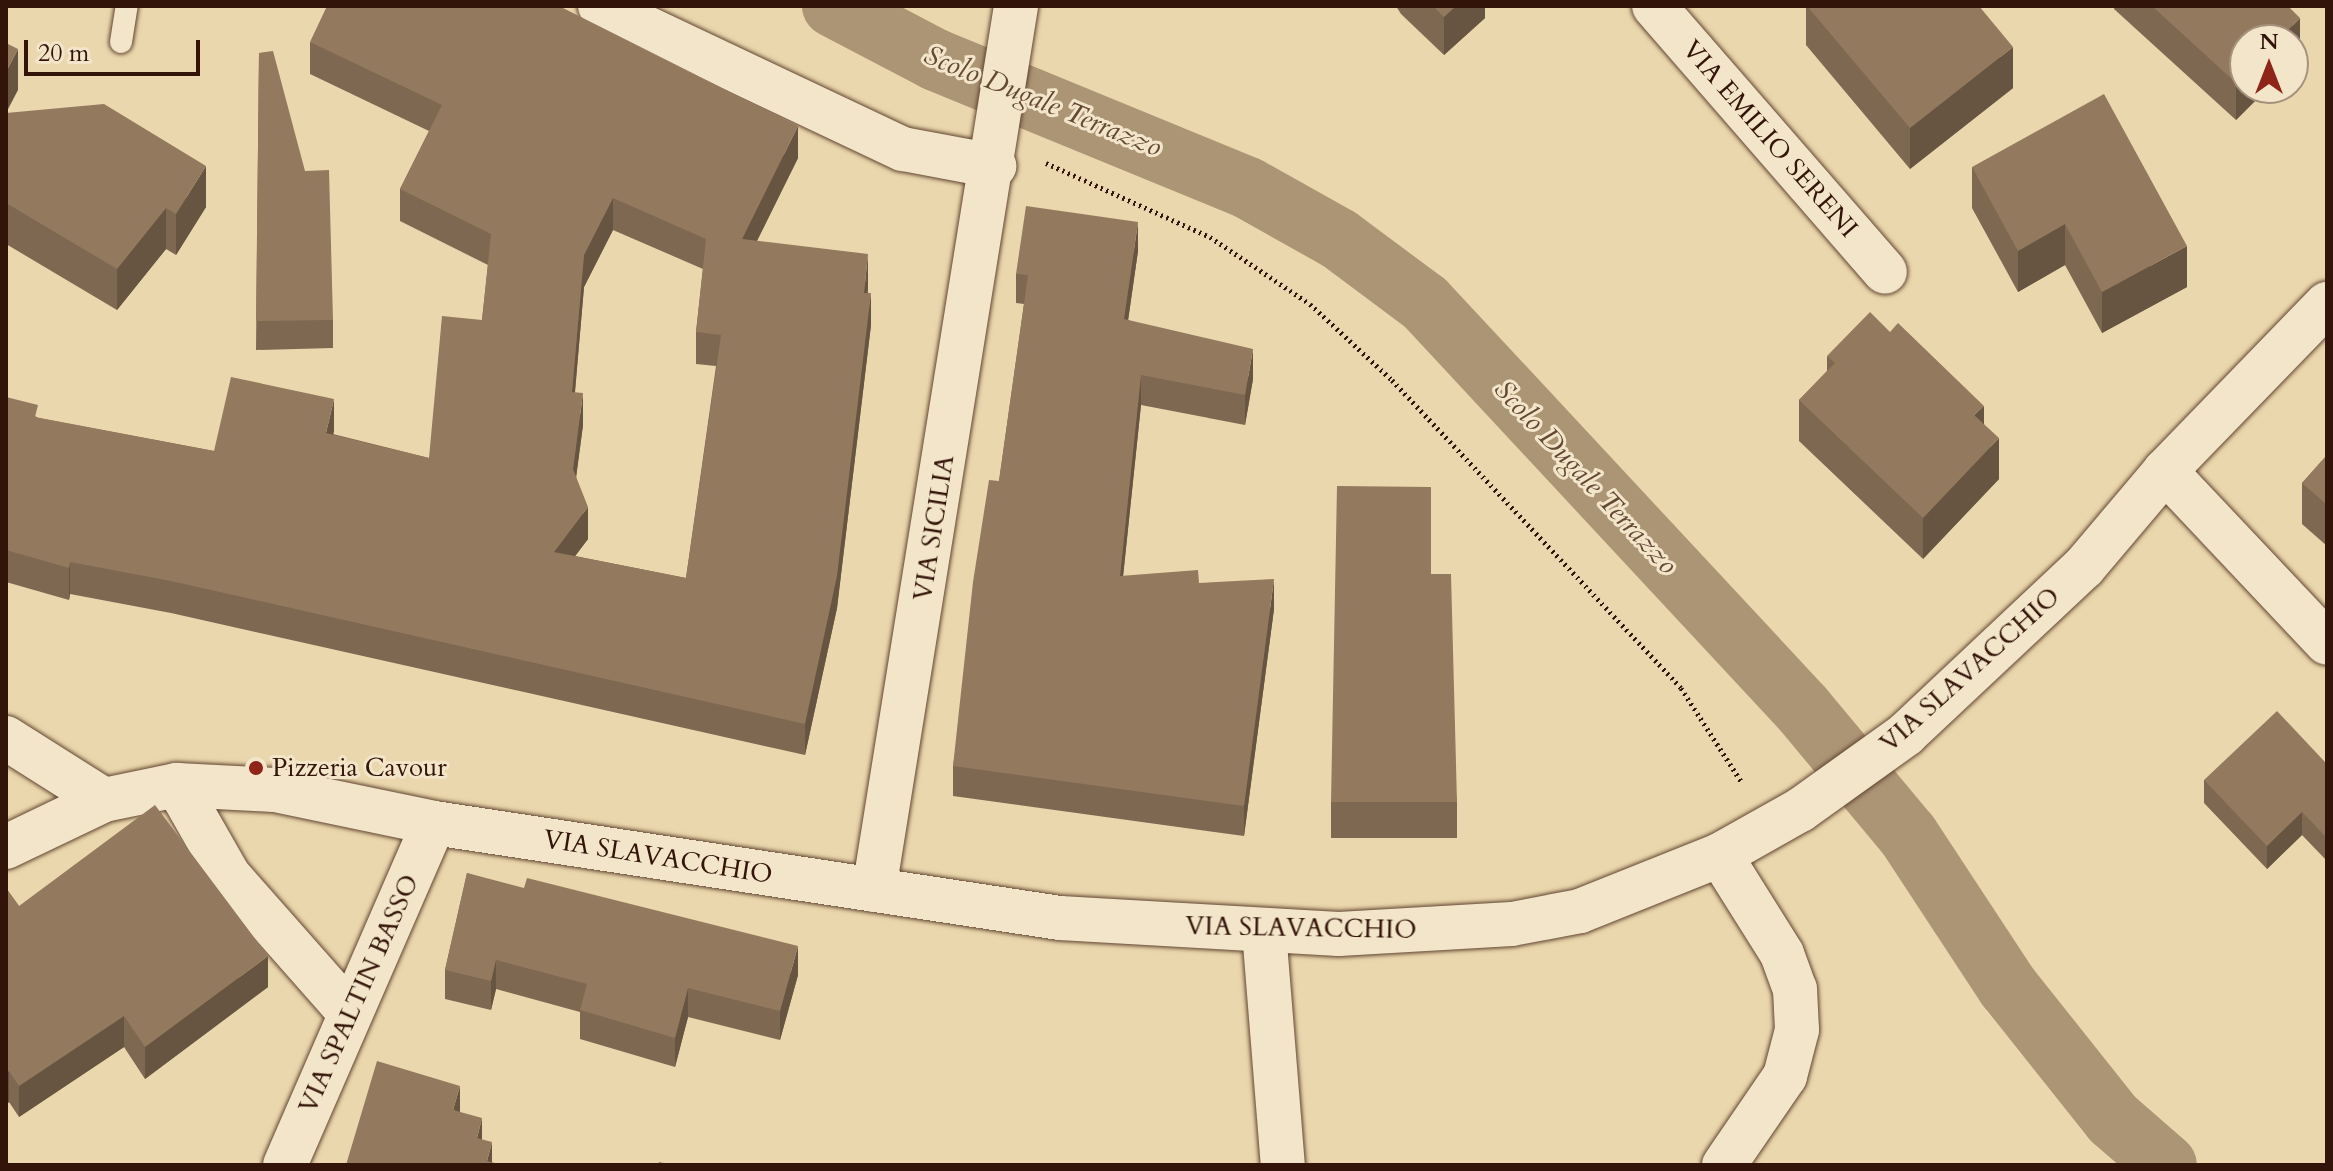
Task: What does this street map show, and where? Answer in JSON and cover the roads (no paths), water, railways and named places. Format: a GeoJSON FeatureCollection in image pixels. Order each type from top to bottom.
{"type":"FeatureCollection","features":[{"type":"Feature","properties":{"kind":"street"},"geometry":{"type":"LineString","coordinates":[[600,6],[903,149],[996,147]]}},
{"type":"Feature","properties":{"kind":"street","name":"VIA EMILIO SERENI"},"geometry":{"type":"LineString","coordinates":[[1654,6],[1885,272]]}},
{"type":"Feature","properties":{"kind":"street","name":"VIA SICILIA"},"geometry":{"type":"LineString","coordinates":[[874,890],[996,147],[1014,10]]}},
{"type":"Feature","properties":{"kind":"street","name":"VIA SLAVACCHIO"},"geometry":{"type":"LineString","coordinates":[[6,847],[104,800],[177,785],[275,790],[434,823],[1060,918],[1264,931],[1512,924],[1649,888],[1720,855],[1800,810],[1906,734],[2084,567],[2165,471],[2327,304]]}},
{"type":"Feature","properties":{"kind":"street"},"geometry":{"type":"LineString","coordinates":[[2165,471],[2327,643]]}},
{"type":"Feature","properties":{"kind":"street"},"geometry":{"type":"LineString","coordinates":[[6,738],[104,800]]}},
{"type":"Feature","properties":{"kind":"street"},"geometry":{"type":"LineString","coordinates":[[177,785],[229,876],[348,1011]]}},
{"type":"Feature","properties":{"kind":"street","name":"VIA SPALTIN BASSO"},"geometry":{"type":"LineString","coordinates":[[285,1165],[348,1011],[434,823]]}},
{"type":"Feature","properties":{"kind":"street"},"geometry":{"type":"LineString","coordinates":[[1720,855],[1782,954],[1795,989],[1797,1030],[1785,1076],[1724,1165]]}},
{"type":"Feature","properties":{"kind":"street"},"geometry":{"type":"LineString","coordinates":[[1264,931],[1283,1165]]}},
{"type":"Feature","properties":{"kind":"lane"},"geometry":{"type":"LineString","coordinates":[[121,42],[127,6]]}},
{"type":"Feature","properties":{"kind":"waterway","name":"Scolo Dugale Terrazzo"},"geometry":{"type":"LineString","coordinates":[[833,6],[936,60],[1248,188],[1339,239],[1425,303],[1802,708],[1908,835],[2008,987],[2113,1119],[2166,1165]]}},
{"type":"Feature","properties":{"kind":"place","name":"Pizzeria Cavour"},"geometry":{"type":"Point","coordinates":[256,768]}}]}
